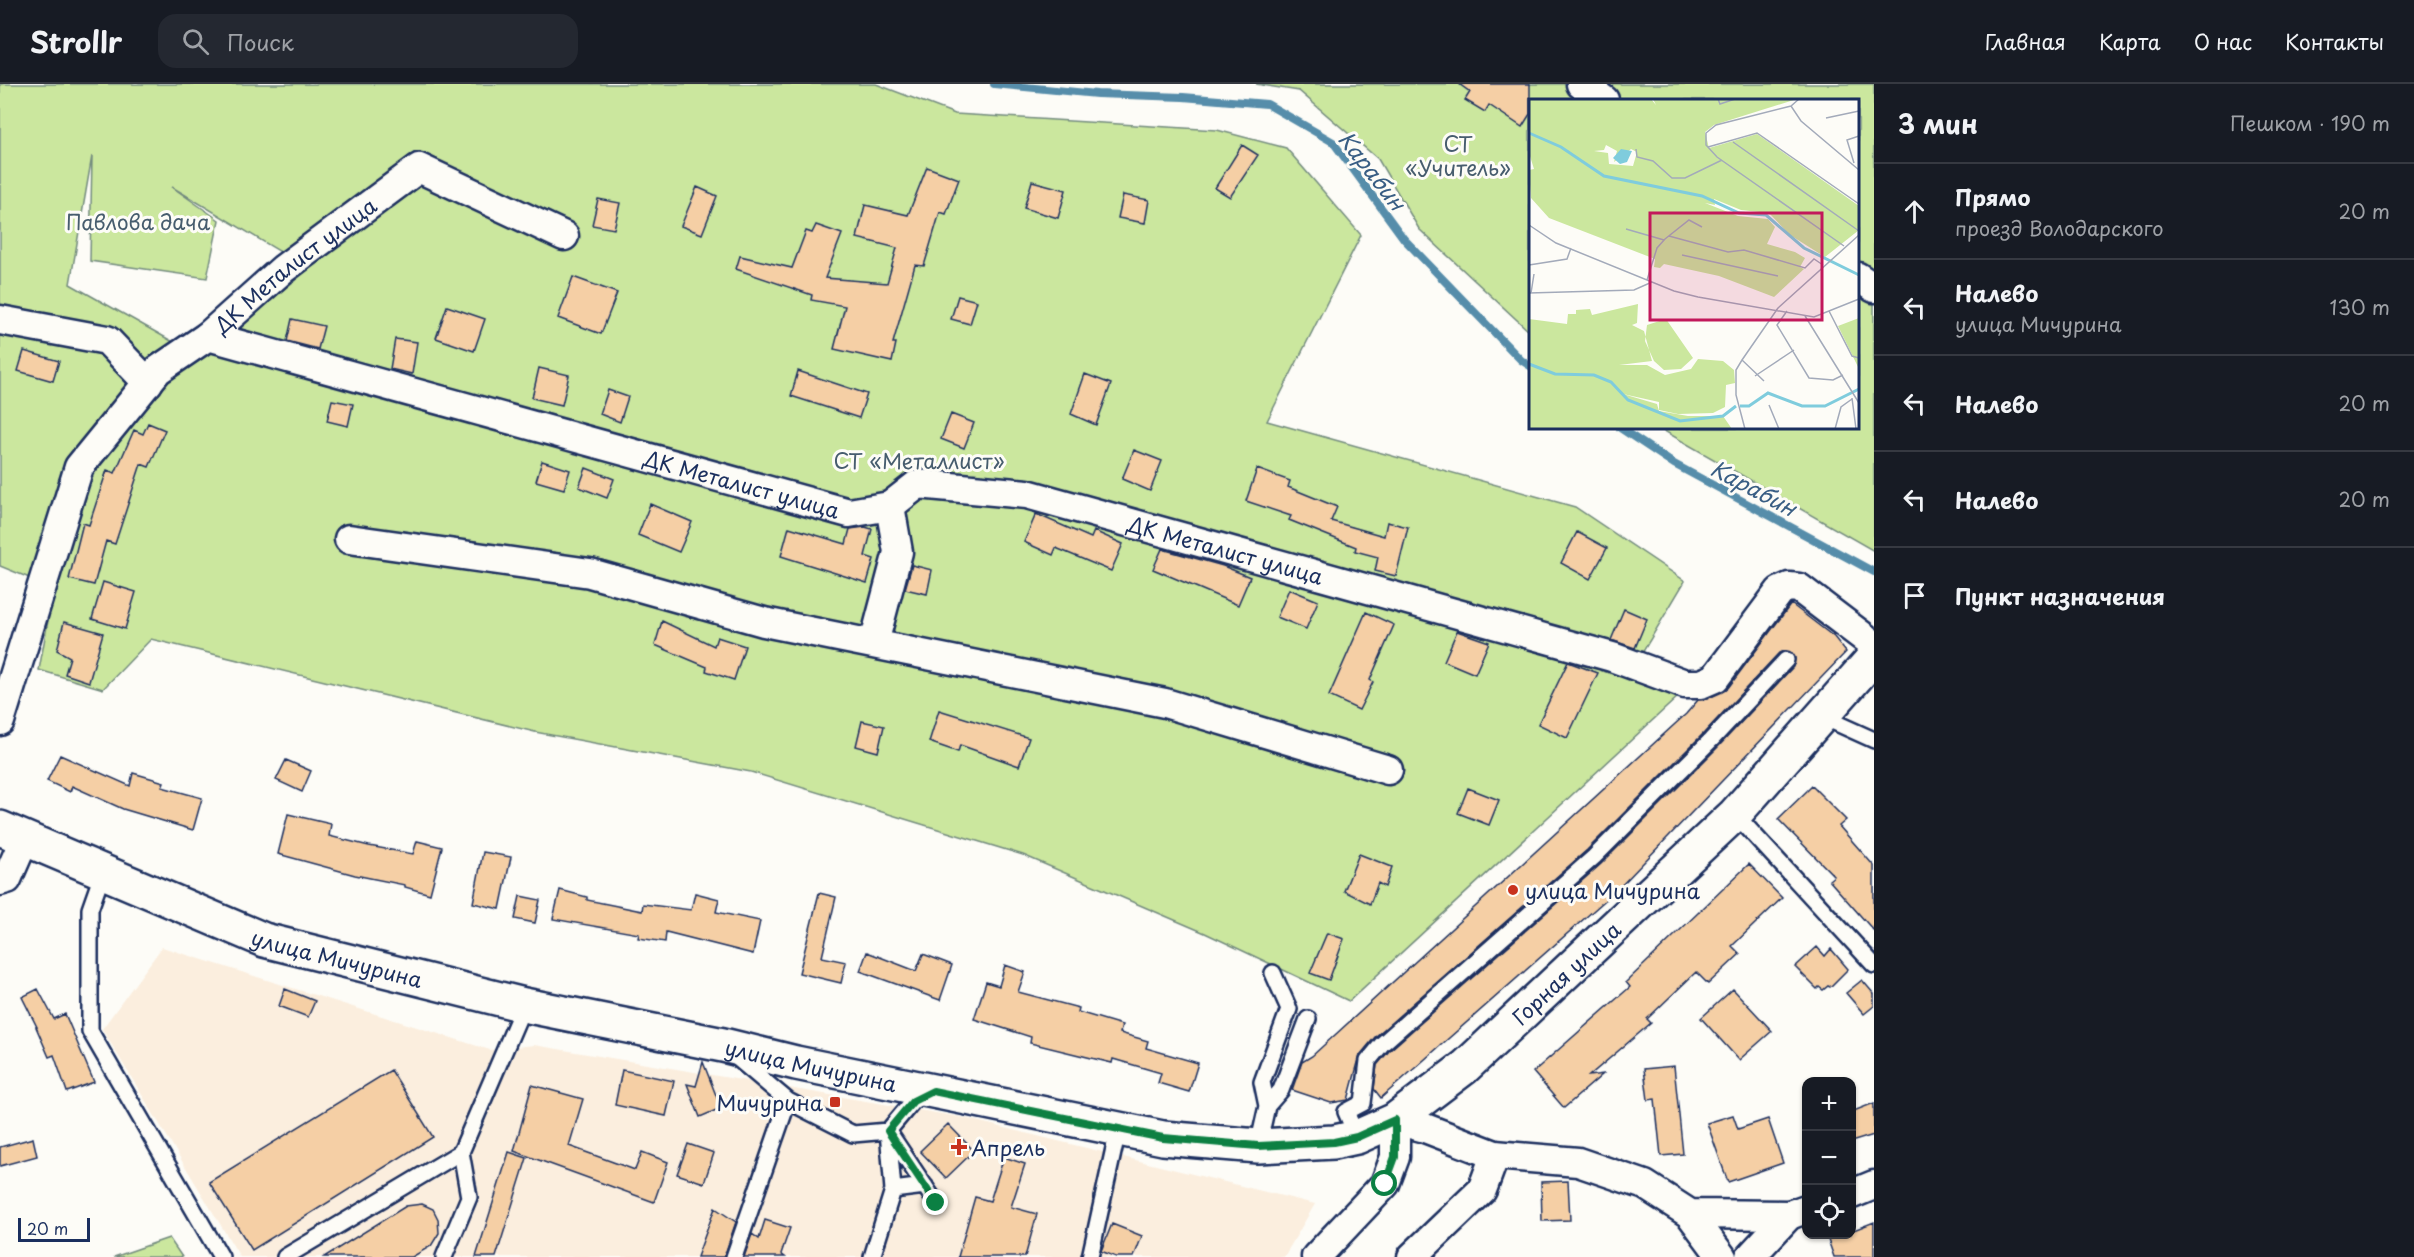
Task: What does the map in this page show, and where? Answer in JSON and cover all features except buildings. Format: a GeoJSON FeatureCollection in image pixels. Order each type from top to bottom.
{"type":"FeatureCollection","features":[{"type":"Feature","properties":{"kind":"street"},"geometry":{"type":"LineString","coordinates":[[1581,84],[1603,99]]}},
{"type":"Feature","properties":{"kind":"street","name":"ДК Металист улица"},"geometry":{"type":"LineString","coordinates":[[208,336],[283,269],[419,168],[564,236]]}},
{"type":"Feature","properties":{"kind":"street"},"geometry":{"type":"LineString","coordinates":[[1859,278],[1874,288]]}},
{"type":"Feature","properties":{"kind":"street"},"geometry":{"type":"LineString","coordinates":[[0,320],[107,340],[148,383]]}},
{"type":"Feature","properties":{"kind":"street"},"geometry":{"type":"LineString","coordinates":[[0,721],[79,467],[158,370],[208,336]]}},
{"type":"Feature","properties":{"kind":"street","name":"ДК Металист улица"},"geometry":{"type":"LineString","coordinates":[[208,336],[849,513],[890,506],[918,484],[1027,494],[1612,657],[1685,684],[1701,684],[1715,678],[1780,591],[1789,587],[1799,588],[1874,645]]}},
{"type":"Feature","properties":{"kind":"street"},"geometry":{"type":"LineString","coordinates":[[874,643],[898,552],[890,506]]}},
{"type":"Feature","properties":{"kind":"street"},"geometry":{"type":"LineString","coordinates":[[349,539],[590,573],[765,622],[1165,703],[1388,770]]}},
{"type":"Feature","properties":{"kind":"street","name":"Горная улица"},"geometry":{"type":"LineString","coordinates":[[1395,1120],[1465,1067],[1735,814],[1874,657]]}},
{"type":"Feature","properties":{"kind":"street"},"geometry":{"type":"LineString","coordinates":[[0,880],[7,879],[12,833]]}},
{"type":"Feature","properties":{"kind":"street","name":"улица Мичурина"},"geometry":{"type":"LineString","coordinates":[[12,833],[264,940],[524,1005],[723,1045],[796,1063],[1118,1130],[1163,1138],[1258,1146],[1334,1142],[1357,1137],[1395,1120]]}},
{"type":"Feature","properties":{"kind":"street"},"geometry":{"type":"LineString","coordinates":[[1316,1257],[1385,1184],[1395,1157],[1395,1120],[1425,1128],[1496,1155],[1578,1162],[1645,1185],[1690,1214],[1722,1257]]}},
{"type":"Feature","properties":{"kind":"street"},"geometry":{"type":"LineString","coordinates":[[1412,1257],[1482,1190],[1496,1155]]}},
{"type":"Feature","properties":{"kind":"street"},"geometry":{"type":"LineString","coordinates":[[1856,1192],[1874,1185]]}},
{"type":"Feature","properties":{"kind":"street"},"geometry":{"type":"LineString","coordinates":[[1690,1214],[1798,1212]]}},
{"type":"Feature","properties":{"kind":"street"},"geometry":{"type":"LineString","coordinates":[[1750,1257],[1798,1212]]}},
{"type":"Feature","properties":{"kind":"lane"},"geometry":{"type":"LineString","coordinates":[[1357,1137],[1346,1113],[1363,1103],[1368,1061],[1382,1044],[1594,857],[1712,740],[1786,660]]}},
{"type":"Feature","properties":{"kind":"lane"},"geometry":{"type":"LineString","coordinates":[[1822,717],[1874,740]]}},
{"type":"Feature","properties":{"kind":"lane"},"geometry":{"type":"LineString","coordinates":[[1735,814],[1874,965]]}},
{"type":"Feature","properties":{"kind":"lane"},"geometry":{"type":"LineString","coordinates":[[103,872],[90,909],[90,1031],[221,1257]]}},
{"type":"Feature","properties":{"kind":"lane"},"geometry":{"type":"LineString","coordinates":[[1258,1146],[1267,1107],[1262,1082],[1288,1009],[1273,973]]}},
{"type":"Feature","properties":{"kind":"lane"},"geometry":{"type":"LineString","coordinates":[[444,1257],[470,1197],[462,1152],[524,1005]]}},
{"type":"Feature","properties":{"kind":"lane"},"geometry":{"type":"LineString","coordinates":[[1267,1107],[1281,1090],[1308,1018]]}},
{"type":"Feature","properties":{"kind":"lane"},"geometry":{"type":"LineString","coordinates":[[723,1045],[788,1101],[853,1134],[888,1131]]}},
{"type":"Feature","properties":{"kind":"lane"},"geometry":{"type":"LineString","coordinates":[[872,1257],[893,1190],[888,1131],[913,1101],[933,1091]]}},
{"type":"Feature","properties":{"kind":"lane"},"geometry":{"type":"LineString","coordinates":[[734,1257],[788,1101]]}},
{"type":"Feature","properties":{"kind":"lane"},"geometry":{"type":"LineString","coordinates":[[1090,1257],[1118,1130]]}},
{"type":"Feature","properties":{"kind":"lane"},"geometry":{"type":"LineString","coordinates":[[888,1131],[936,1203]]}},
{"type":"Feature","properties":{"kind":"lane"},"geometry":{"type":"LineString","coordinates":[[285,1257],[462,1152]]}},
{"type":"Feature","properties":{"kind":"lane"},"geometry":{"type":"LineString","coordinates":[[893,1190],[925,1186]]}},
{"type":"Feature","properties":{"kind":"shaded area"},"geometry":{"type":"Polygon","coordinates":[[[162,947],[490,1050],[534,1045],[960,1117],[1315,1204],[1284,1257],[240,1257],[102,1029],[162,947]]]}},
{"type":"Feature","properties":{"kind":"green space","name":"СТ «Металлист»"},"geometry":{"type":"Polygon","coordinates":[[[0,84],[876,84],[955,114],[1217,130],[1286,148],[1361,235],[1267,421],[1575,507],[1685,581],[1629,675],[1681,694],[1349,1001],[1205,933],[1023,855],[751,772],[535,732],[151,639],[103,689],[39,670],[54,588],[0,566],[0,84]],[[92,156],[70,284],[200,357],[309,269],[172,187],[219,220],[207,278],[90,261],[92,156]]]}},
{"type":"Feature","properties":{"kind":"green space","name":"СТ «Учитель»"},"geometry":{"type":"Polygon","coordinates":[[[1256,84],[1874,84],[1874,551],[1661,429],[1859,429],[1859,99],[1529,99],[1529,331],[1419,229],[1378,159],[1299,91],[1256,84]]]}},
{"type":"Feature","properties":{"kind":"green space"},"geometry":{"type":"Polygon","coordinates":[[[169,1238],[182,1257],[114,1257],[169,1238]]]}},
{"type":"Feature","properties":{"kind":"waterway","name":"Карабин"},"geometry":{"type":"LineString","coordinates":[[994,84],[1097,94],[1183,97],[1267,104],[1333,142],[1404,239],[1521,360],[1529,365]]}},
{"type":"Feature","properties":{"kind":"waterway","name":"Карабин"},"geometry":{"type":"LineString","coordinates":[[1622,429],[1674,464],[1874,572]]}},
{"type":"Feature","properties":{"kind":"place","name":"улица Мичурина"},"geometry":{"type":"Point","coordinates":[1513,890]}},
{"type":"Feature","properties":{"kind":"place","name":"Мичурина"},"geometry":{"type":"Point","coordinates":[835,1102]}},
{"type":"Feature","properties":{"kind":"place","name":"Апрель"},"geometry":{"type":"Point","coordinates":[959,1147]}},
{"type":"Feature","properties":{"kind":"route"},"geometry":{"type":"LineString","coordinates":[[936,1203],[888,1131],[913,1101],[933,1091],[1163,1138],[1258,1146],[1334,1142],[1375,1131],[1395,1120],[1395,1157],[1385,1184]]}},
{"type":"Feature","properties":{"kind":"park label","name":"Павлова дача"},"geometry":{"type":"Point","coordinates":[138,221]}}]}
